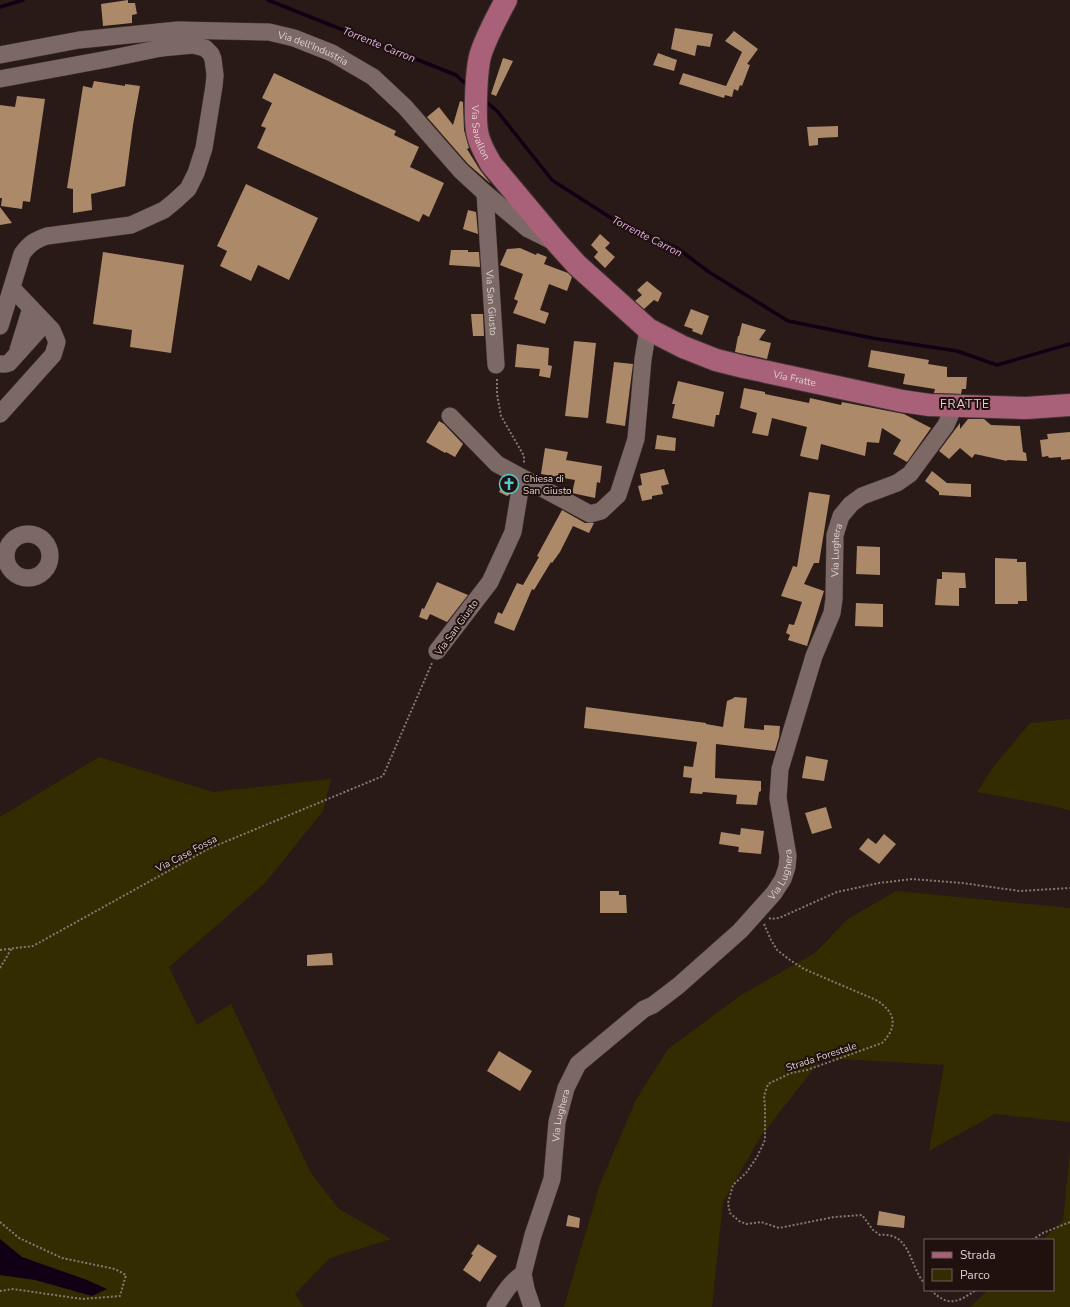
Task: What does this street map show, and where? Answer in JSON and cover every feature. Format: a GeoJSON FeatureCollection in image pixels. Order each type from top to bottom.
{"type":"FeatureCollection","features":[{"type":"Feature","properties":{"kind":"main road","name":"Via Savallon"},"geometry":{"type":"LineString","coordinates":[[506,0],[480,54],[476,119],[478,135],[483,151],[491,164],[558,244]]}},
{"type":"Feature","properties":{"kind":"main road","name":"Via Fratte"},"geometry":{"type":"LineString","coordinates":[[558,244],[583,270],[648,329],[684,347],[716,360],[902,401],[929,405],[1026,408],[1070,405]]}},
{"type":"Feature","properties":{"kind":"street","name":"Via dell'Industria"},"geometry":{"type":"LineString","coordinates":[[0,55],[79,40],[160,40],[185,30],[269,32],[294,38],[332,53],[373,77],[405,107],[461,171],[485,193],[528,229],[558,244]]}},
{"type":"Feature","properties":{"kind":"street"},"geometry":{"type":"LineString","coordinates":[[0,79],[108,59],[160,40],[205,48],[211,54],[213,59],[215,74],[204,148],[196,173],[188,189],[175,202],[164,210],[131,225],[47,236],[36,239],[28,245],[22,254],[0,326]]}},
{"type":"Feature","properties":{"kind":"street","name":"Via San Giusto"},"geometry":{"type":"LineString","coordinates":[[485,193],[496,365]]}},
{"type":"Feature","properties":{"kind":"street"},"geometry":{"type":"LineString","coordinates":[[0,414],[53,355],[57,342],[52,330],[12,288]]}},
{"type":"Feature","properties":{"kind":"street"},"geometry":{"type":"LineString","coordinates":[[16,355],[31,308]]}},
{"type":"Feature","properties":{"kind":"street"},"geometry":{"type":"LineString","coordinates":[[0,364],[6,364],[16,355],[45,323]]}},
{"type":"Feature","properties":{"kind":"street"},"geometry":{"type":"LineString","coordinates":[[450,416],[497,464],[590,514],[601,511],[618,495],[636,439],[643,359],[648,329]]}},
{"type":"Feature","properties":{"kind":"street","name":"Via Lughera"},"geometry":{"type":"LineString","coordinates":[[532,1307],[523,1274],[533,1235],[552,1179],[557,1122],[566,1088],[578,1064],[644,1009],[653,1005],[678,986],[740,931],[774,893],[783,879],[787,867],[788,856],[778,798],[780,769],[814,656],[832,613],[834,599],[835,535],[841,516],[851,504],[862,496],[897,483],[910,474],[946,425],[954,406]]}},
{"type":"Feature","properties":{"kind":"street","name":"Via San Giusto"},"geometry":{"type":"LineString","coordinates":[[437,651],[490,582],[513,532],[522,478]]}},
{"type":"Feature","properties":{"kind":"street"},"geometry":{"type":"LineString","coordinates":[[495,1307],[513,1282],[523,1274]]}},
{"type":"Feature","properties":{"kind":"path"},"geometry":{"type":"LineString","coordinates":[[496,365],[497,394],[501,416],[524,456],[525,468],[522,478]]}},
{"type":"Feature","properties":{"kind":"path","name":"Via San Giusto"},"geometry":{"type":"LineString","coordinates":[[383,776],[437,651]]}},
{"type":"Feature","properties":{"kind":"path","name":"Via Case Fossa"},"geometry":{"type":"LineString","coordinates":[[0,950],[33,946],[208,849],[383,776]]}},
{"type":"Feature","properties":{"kind":"path"},"geometry":{"type":"LineString","coordinates":[[756,913],[771,919],[779,918],[837,892],[879,883],[912,879],[962,883],[1020,891],[1070,888]]}},
{"type":"Feature","properties":{"kind":"path","name":"Strada Forestale"},"geometry":{"type":"LineString","coordinates":[[756,913],[764,923],[777,950],[804,969],[876,1000],[886,1006],[892,1014],[893,1024],[890,1036],[882,1043],[807,1070],[791,1073],[768,1084],[764,1096],[765,1140],[757,1157],[746,1174],[733,1185],[728,1203],[730,1213],[739,1221],[746,1224],[761,1222],[779,1228],[834,1217],[862,1215],[873,1230],[880,1235],[889,1234],[904,1244],[924,1282]]}},
{"type":"Feature","properties":{"kind":"path"},"geometry":{"type":"LineString","coordinates":[[0,968],[12,948]]}},
{"type":"Feature","properties":{"kind":"path"},"geometry":{"type":"LineString","coordinates":[[0,1222],[19,1238],[62,1258],[115,1269],[126,1275],[120,1296],[82,1299],[13,1289],[0,1291]]}},
{"type":"Feature","properties":{"kind":"path"},"geometry":{"type":"LineString","coordinates":[[1034,1239],[1043,1233],[1070,1222]]}},
{"type":"Feature","properties":{"kind":"path"},"geometry":{"type":"LineString","coordinates":[[932,1291],[938,1299],[947,1303],[958,1301],[974,1291]]}},
{"type":"Feature","properties":{"kind":"green space"},"geometry":{"type":"Polygon","coordinates":[[[1070,719],[1070,811],[1058,807],[977,792],[994,766],[1030,723],[1070,719]]]}},
{"type":"Feature","properties":{"kind":"green space"},"geometry":{"type":"Polygon","coordinates":[[[99,757],[213,792],[331,779],[323,811],[265,883],[169,967],[197,1025],[231,1004],[311,1173],[339,1209],[391,1239],[330,1258],[295,1294],[304,1307],[0,1307],[0,817],[99,757]]]}},
{"type":"Feature","properties":{"kind":"green space"},"geometry":{"type":"Polygon","coordinates":[[[896,891],[1070,908],[1070,1122],[995,1114],[929,1151],[944,1065],[822,1058],[761,1136],[723,1202],[712,1307],[564,1307],[600,1184],[636,1100],[668,1049],[741,995],[815,953],[848,919],[896,891]]]}},
{"type":"Feature","properties":{"kind":"green space"},"geometry":{"type":"Polygon","coordinates":[[[1070,1150],[1070,1307],[970,1307],[987,1291],[1054,1291],[1054,1239],[1043,1239],[1063,1221],[1070,1150]]]}},
{"type":"Feature","properties":{"kind":"shaded area"},"geometry":{"type":"Polygon","coordinates":[[[0,1239],[22,1257],[87,1280],[107,1289],[92,1296],[35,1280],[0,1275],[0,1239]]]}},
{"type":"Feature","properties":{"kind":"building"},"geometry":{"type":"Polygon","coordinates":[[[128,0],[128,3],[135,3],[137,14],[132,15],[132,23],[103,26],[101,4],[128,0]]]}},
{"type":"Feature","properties":{"kind":"building"},"geometry":{"type":"Polygon","coordinates":[[[675,28],[713,34],[710,47],[697,45],[695,56],[671,49],[675,28]]]}},
{"type":"Feature","properties":{"kind":"building"},"geometry":{"type":"Polygon","coordinates":[[[734,31],[758,49],[747,64],[750,65],[742,86],[740,85],[738,91],[734,89],[732,97],[725,95],[724,98],[679,84],[683,73],[726,86],[742,52],[725,41],[734,31]]]}},
{"type":"Feature","properties":{"kind":"building"},"geometry":{"type":"Polygon","coordinates":[[[658,53],[677,60],[674,71],[653,65],[658,53]]]}},
{"type":"Feature","properties":{"kind":"building"},"geometry":{"type":"Polygon","coordinates":[[[503,58],[513,61],[496,96],[491,94],[503,58]]]}},
{"type":"Feature","properties":{"kind":"building"},"geometry":{"type":"Polygon","coordinates":[[[274,73],[396,131],[394,135],[419,147],[410,167],[444,183],[429,217],[423,214],[419,222],[257,148],[266,128],[261,126],[272,103],[262,98],[274,73]]]}},
{"type":"Feature","properties":{"kind":"building"},"geometry":{"type":"Polygon","coordinates":[[[94,81],[125,86],[125,84],[140,86],[125,186],[91,194],[92,210],[73,213],[73,189],[67,188],[83,86],[92,88],[94,81]]]}},
{"type":"Feature","properties":{"kind":"building"},"geometry":{"type":"Polygon","coordinates":[[[17,96],[45,99],[30,202],[23,201],[22,209],[1,206],[2,198],[0,198],[0,105],[15,107],[17,96]]]}},
{"type":"Feature","properties":{"kind":"building"},"geometry":{"type":"Polygon","coordinates":[[[460,101],[463,102],[464,130],[469,148],[467,149],[491,184],[468,164],[427,117],[439,107],[453,125],[460,101]]]}},
{"type":"Feature","properties":{"kind":"building"},"geometry":{"type":"Polygon","coordinates":[[[838,126],[838,137],[818,138],[818,145],[809,146],[807,127],[838,126]]]}},
{"type":"Feature","properties":{"kind":"building"},"geometry":{"type":"Polygon","coordinates":[[[246,184],[318,218],[289,280],[258,265],[251,281],[220,266],[227,251],[217,246],[246,184]]]}},
{"type":"Feature","properties":{"kind":"building"},"geometry":{"type":"Polygon","coordinates":[[[0,207],[12,223],[0,225],[0,207]]]}},
{"type":"Feature","properties":{"kind":"building"},"geometry":{"type":"Polygon","coordinates":[[[468,210],[476,212],[478,234],[463,229],[468,210]]]}},
{"type":"Feature","properties":{"kind":"building"},"geometry":{"type":"Polygon","coordinates":[[[600,234],[610,243],[605,248],[615,257],[605,268],[594,257],[598,252],[591,245],[600,234]]]}},
{"type":"Feature","properties":{"kind":"building"},"geometry":{"type":"Polygon","coordinates":[[[520,248],[536,255],[537,253],[547,257],[544,264],[568,273],[572,277],[567,291],[549,284],[540,310],[549,313],[545,324],[513,313],[518,301],[514,299],[523,274],[500,265],[507,249],[520,248]]]}},
{"type":"Feature","properties":{"kind":"building"},"geometry":{"type":"Polygon","coordinates":[[[451,250],[468,250],[468,252],[479,252],[480,267],[449,265],[451,250]]]}},
{"type":"Feature","properties":{"kind":"building"},"geometry":{"type":"Polygon","coordinates":[[[103,252],[184,265],[171,353],[130,347],[132,330],[93,324],[103,252]]]}},
{"type":"Feature","properties":{"kind":"building"},"geometry":{"type":"Polygon","coordinates":[[[647,281],[662,293],[658,302],[654,300],[644,309],[635,301],[642,295],[637,290],[647,281]]]}},
{"type":"Feature","properties":{"kind":"building"},"geometry":{"type":"Polygon","coordinates":[[[691,309],[709,316],[702,335],[692,331],[693,329],[684,326],[691,309]]]}},
{"type":"Feature","properties":{"kind":"building"},"geometry":{"type":"Polygon","coordinates":[[[471,314],[483,314],[484,336],[473,336],[471,314]]]}},
{"type":"Feature","properties":{"kind":"building"},"geometry":{"type":"Polygon","coordinates":[[[742,323],[766,330],[759,340],[771,343],[767,359],[735,352],[742,323]]]}},
{"type":"Feature","properties":{"kind":"building"},"geometry":{"type":"Polygon","coordinates":[[[574,341],[596,343],[588,418],[565,416],[574,341]]]}},
{"type":"Feature","properties":{"kind":"building"},"geometry":{"type":"Polygon","coordinates":[[[517,344],[549,348],[548,365],[552,366],[550,378],[539,376],[540,369],[515,367],[517,344]]]}},
{"type":"Feature","properties":{"kind":"building"},"geometry":{"type":"Polygon","coordinates":[[[871,350],[929,360],[928,364],[947,367],[947,377],[967,377],[966,389],[962,389],[961,394],[934,393],[935,389],[903,384],[905,374],[868,367],[871,350]]]}},
{"type":"Feature","properties":{"kind":"building"},"geometry":{"type":"Polygon","coordinates":[[[614,362],[633,364],[625,426],[606,423],[614,362]]]}},
{"type":"Feature","properties":{"kind":"building"},"geometry":{"type":"Polygon","coordinates":[[[678,381],[724,392],[719,415],[716,415],[714,427],[672,418],[675,404],[672,404],[678,381]]]}},
{"type":"Feature","properties":{"kind":"building"},"geometry":{"type":"Polygon","coordinates":[[[744,388],[809,403],[810,398],[841,405],[842,402],[904,414],[931,428],[907,462],[893,454],[901,440],[882,428],[879,443],[867,442],[865,456],[821,444],[818,460],[800,456],[807,427],[772,418],[768,436],[752,433],[757,413],[740,408],[744,388]]]}},
{"type":"Feature","properties":{"kind":"building"},"geometry":{"type":"Polygon","coordinates":[[[968,419],[984,419],[991,425],[1020,426],[1023,452],[1026,453],[1027,461],[1007,461],[975,454],[972,458],[960,448],[949,459],[939,451],[960,423],[960,429],[968,419]]]}},
{"type":"Feature","properties":{"kind":"building"},"geometry":{"type":"Polygon","coordinates":[[[439,421],[444,424],[463,444],[455,457],[426,442],[439,421]]]}},
{"type":"Feature","properties":{"kind":"building"},"geometry":{"type":"Polygon","coordinates":[[[1070,432],[1070,459],[1061,460],[1061,457],[1042,457],[1040,440],[1048,439],[1047,434],[1070,432]]]}},
{"type":"Feature","properties":{"kind":"building"},"geometry":{"type":"Polygon","coordinates":[[[657,435],[676,438],[675,451],[655,449],[657,435]]]}},
{"type":"Feature","properties":{"kind":"building"},"geometry":{"type":"Polygon","coordinates":[[[545,448],[568,452],[566,460],[602,466],[600,483],[597,482],[595,498],[572,493],[575,480],[541,474],[545,448]]]}},
{"type":"Feature","properties":{"kind":"building"},"geometry":{"type":"Polygon","coordinates":[[[664,469],[669,484],[661,486],[663,494],[652,496],[652,499],[642,501],[638,486],[642,485],[640,474],[664,469]]]}},
{"type":"Feature","properties":{"kind":"building"},"geometry":{"type":"Polygon","coordinates":[[[932,471],[947,483],[971,484],[971,497],[939,495],[939,492],[925,481],[932,471]]]}},
{"type":"Feature","properties":{"kind":"building"},"geometry":{"type":"Polygon","coordinates":[[[505,480],[511,483],[509,495],[507,496],[499,492],[505,480]]]}},
{"type":"Feature","properties":{"kind":"building"},"geometry":{"type":"Polygon","coordinates":[[[809,492],[830,495],[819,563],[814,563],[804,584],[824,591],[807,646],[788,640],[790,635],[786,633],[789,624],[794,625],[802,602],[781,596],[793,566],[797,567],[809,492]]]}},
{"type":"Feature","properties":{"kind":"building"},"geometry":{"type":"Polygon","coordinates":[[[562,510],[585,523],[594,523],[589,533],[573,526],[560,552],[552,563],[551,562],[534,590],[532,589],[514,631],[494,623],[498,612],[502,614],[517,583],[523,585],[539,557],[537,556],[562,510]]]}},
{"type":"Feature","properties":{"kind":"building"},"geometry":{"type":"Polygon","coordinates":[[[857,546],[880,547],[880,575],[856,574],[857,546]]]}},
{"type":"Feature","properties":{"kind":"building"},"geometry":{"type":"Polygon","coordinates":[[[995,558],[1017,559],[1017,562],[1026,562],[1027,601],[1018,601],[1018,604],[995,604],[995,558]]]}},
{"type":"Feature","properties":{"kind":"building"},"geometry":{"type":"Polygon","coordinates":[[[942,572],[965,573],[966,588],[959,588],[959,606],[935,605],[937,579],[942,579],[942,572]]]}},
{"type":"Feature","properties":{"kind":"building"},"geometry":{"type":"Polygon","coordinates":[[[437,582],[468,595],[447,622],[430,614],[427,620],[419,617],[422,608],[424,609],[437,582]]]}},
{"type":"Feature","properties":{"kind":"building"},"geometry":{"type":"Polygon","coordinates":[[[856,603],[883,604],[883,627],[855,626],[856,603]]]}},
{"type":"Feature","properties":{"kind":"building"},"geometry":{"type":"Polygon","coordinates":[[[734,697],[747,698],[744,728],[764,730],[764,725],[780,726],[775,751],[716,744],[715,778],[761,781],[761,791],[759,792],[757,805],[736,804],[737,795],[703,792],[702,794],[690,793],[692,778],[683,777],[684,766],[693,767],[697,742],[584,728],[586,707],[706,723],[723,727],[727,701],[734,697]]]}},
{"type":"Feature","properties":{"kind":"building"},"geometry":{"type":"Polygon","coordinates":[[[806,756],[828,760],[824,781],[802,778],[806,756]]]}},
{"type":"Feature","properties":{"kind":"building"},"geometry":{"type":"Polygon","coordinates":[[[826,807],[832,828],[812,834],[805,813],[826,807]]]}},
{"type":"Feature","properties":{"kind":"building"},"geometry":{"type":"Polygon","coordinates":[[[741,828],[764,831],[761,854],[738,852],[739,847],[719,844],[721,832],[740,835],[741,828]]]}},
{"type":"Feature","properties":{"kind":"building"},"geometry":{"type":"Polygon","coordinates":[[[884,834],[896,844],[879,864],[859,849],[868,838],[876,844],[884,834]]]}},
{"type":"Feature","properties":{"kind":"building"},"geometry":{"type":"Polygon","coordinates":[[[600,891],[619,891],[619,895],[626,895],[627,913],[600,913],[600,891]]]}},
{"type":"Feature","properties":{"kind":"building"},"geometry":{"type":"Polygon","coordinates":[[[332,953],[333,965],[307,966],[307,955],[332,953]]]}},
{"type":"Feature","properties":{"kind":"building"},"geometry":{"type":"Polygon","coordinates":[[[499,1051],[532,1071],[520,1091],[487,1071],[499,1051]]]}},
{"type":"Feature","properties":{"kind":"building"},"geometry":{"type":"Polygon","coordinates":[[[879,1211],[905,1216],[904,1228],[877,1225],[879,1211]]]}},
{"type":"Feature","properties":{"kind":"building"},"geometry":{"type":"Polygon","coordinates":[[[568,1215],[580,1218],[579,1228],[566,1226],[568,1215]]]}},
{"type":"Feature","properties":{"kind":"building"},"geometry":{"type":"Polygon","coordinates":[[[478,1244],[497,1256],[480,1282],[463,1270],[478,1244]]]}},
{"type":"Feature","properties":{"kind":"waterway","name":"Torrente Carron"},"geometry":{"type":"LineString","coordinates":[[0,7],[23,0]]}},
{"type":"Feature","properties":{"kind":"waterway","name":"Torrente Carron"},"geometry":{"type":"LineString","coordinates":[[268,0],[456,75],[469,87]]}},
{"type":"Feature","properties":{"kind":"waterway","name":"Torrente Carron"},"geometry":{"type":"LineString","coordinates":[[484,100],[497,111],[552,180],[611,218],[677,248],[709,272],[788,321],[872,338],[957,351],[997,365],[1070,344]]}},
{"type":"Feature","properties":{"kind":"place","name":"Chiesa di San Giusto"},"geometry":{"type":"Point","coordinates":[509,484]}},
{"type":"Feature","properties":{"kind":"district","name":"FRATTE"},"geometry":{"type":"Point","coordinates":[965,404]}}]}
